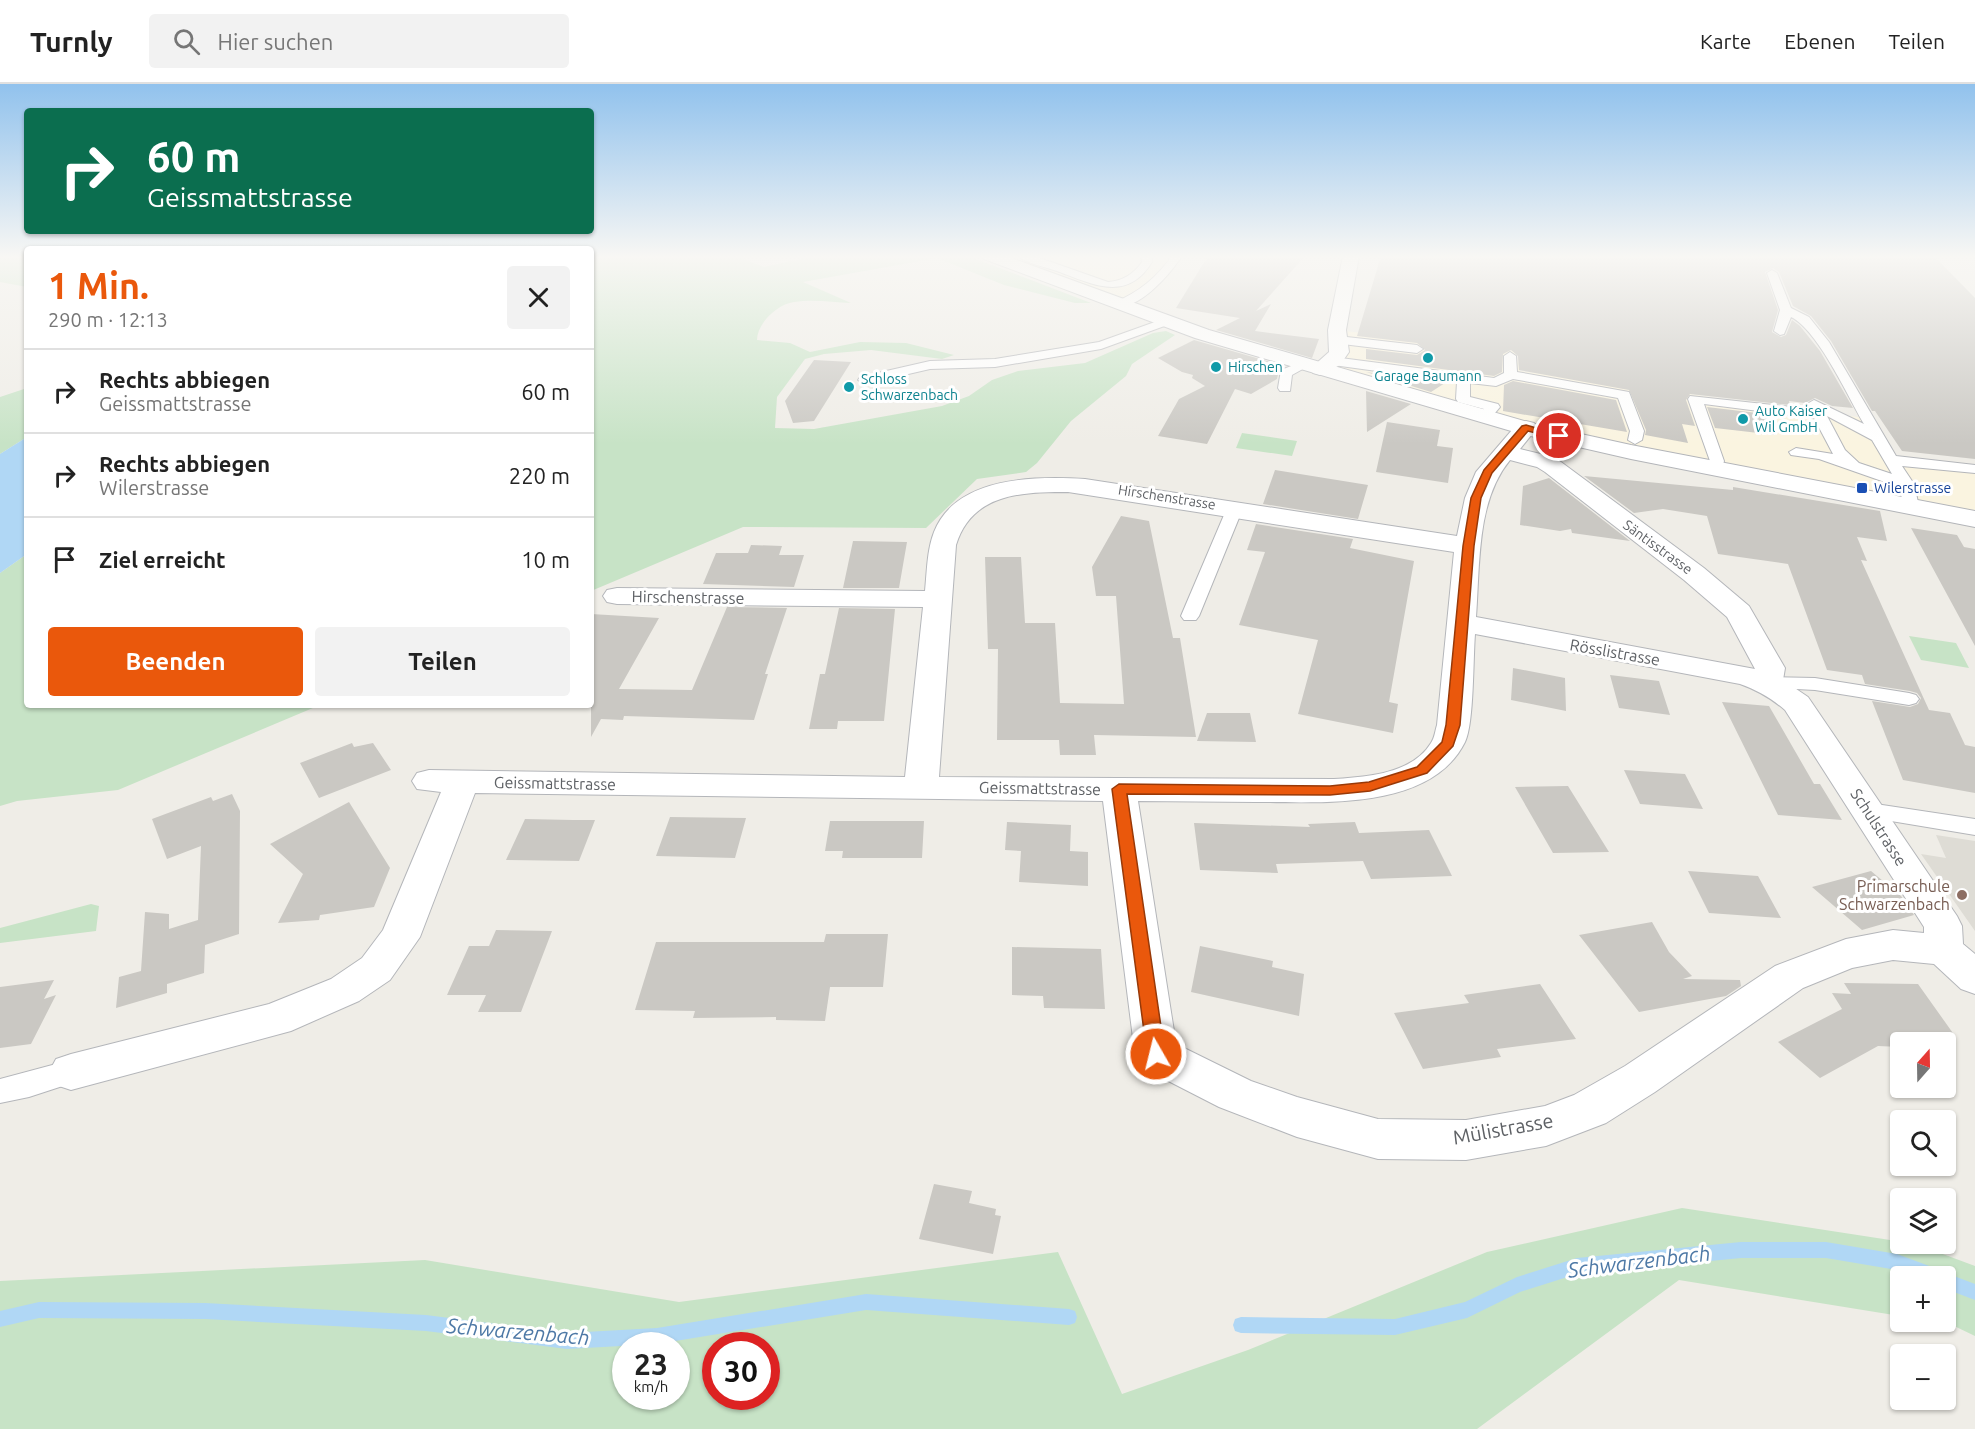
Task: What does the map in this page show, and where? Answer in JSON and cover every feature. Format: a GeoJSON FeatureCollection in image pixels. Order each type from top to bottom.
{"type":"FeatureCollection","features":[{"type":"Feature","properties":{"kind":"street"},"geometry":{"type":"LineString","coordinates":[[1158,319],[1526,428],[1633,446],[1716,468],[1975,519]]}},
{"type":"Feature","properties":{"kind":"street"},"geometry":{"type":"LineString","coordinates":[[1319,365],[1339,352],[1337,330],[1339,319]]}},
{"type":"Feature","properties":{"kind":"street","name":"Geissmattstrasse"},"geometry":{"type":"LineString","coordinates":[[71,1072],[276,1019],[345,990],[376,969],[400,937],[446,781],[1330,791],[1370,787],[1422,770],[1448,743],[1453,725],[1468,546],[1476,498],[1488,472],[1526,428]]}},
{"type":"Feature","properties":{"kind":"street","name":"Säntisstrasse"},"geometry":{"type":"LineString","coordinates":[[1504,452],[1545,462],[1553,467],[1694,574],[1739,612],[1770,668],[1767,683]]}},
{"type":"Feature","properties":{"kind":"street","name":"Hirschenstrasse"},"geometry":{"type":"LineString","coordinates":[[921,787],[943,545],[949,527],[960,513],[981,498],[1010,488],[1037,485],[1085,486],[1468,546]]}},
{"type":"Feature","properties":{"kind":"street","name":"Hirschenstrasse"},"geometry":{"type":"LineString","coordinates":[[617,596],[938,599]]}},
{"type":"Feature","properties":{"kind":"street","name":"Rösslistrasse"},"geometry":{"type":"LineString","coordinates":[[1463,623],[1724,672],[1767,683]]}},
{"type":"Feature","properties":{"kind":"street","name":"Schulstrasse"},"geometry":{"type":"LineString","coordinates":[[1767,683],[1797,704],[1869,811],[1943,926],[1944,950]]}},
{"type":"Feature","properties":{"kind":"street","name":"Mülistrasse"},"geometry":{"type":"LineString","coordinates":[[1119,789],[1156,1054],[1256,1102],[1298,1117],[1378,1138],[1466,1140],[1545,1126],[1590,1109],[1630,1085],[1789,977],[1846,954],[1893,945],[1944,950]]}},
{"type":"Feature","properties":{"kind":"street"},"geometry":{"type":"LineString","coordinates":[[1944,950],[1975,978]]}},
{"type":"Feature","properties":{"kind":"lane"},"geometry":{"type":"LineString","coordinates":[[1780,331],[1785,319]]}},
{"type":"Feature","properties":{"kind":"lane"},"geometry":{"type":"LineString","coordinates":[[1805,319],[1825,345],[1906,484],[1911,507]]}},
{"type":"Feature","properties":{"kind":"lane"},"geometry":{"type":"LineString","coordinates":[[865,380],[930,365],[995,363],[1101,345],[1166,322]]}},
{"type":"Feature","properties":{"kind":"lane"},"geometry":{"type":"LineString","coordinates":[[1338,339],[1417,348]]}},
{"type":"Feature","properties":{"kind":"lane"},"geometry":{"type":"LineString","coordinates":[[1510,356],[1511,375]]}},
{"type":"Feature","properties":{"kind":"lane"},"geometry":{"type":"LineString","coordinates":[[1285,388],[1286,373],[1319,365],[1362,365],[1440,388],[1496,382],[1511,375],[1624,395],[1637,431],[1633,446]]}},
{"type":"Feature","properties":{"kind":"lane"},"geometry":{"type":"LineString","coordinates":[[1464,385],[1463,399],[1493,407],[1484,417]]}},
{"type":"Feature","properties":{"kind":"lane"},"geometry":{"type":"LineString","coordinates":[[1716,468],[1715,442],[1695,399],[1816,409],[1876,436]]}},
{"type":"Feature","properties":{"kind":"lane"},"geometry":{"type":"LineString","coordinates":[[1816,409],[1839,452],[1857,467]]}},
{"type":"Feature","properties":{"kind":"lane"},"geometry":{"type":"LineString","coordinates":[[1617,412],[1633,446]]}},
{"type":"Feature","properties":{"kind":"lane"},"geometry":{"type":"LineString","coordinates":[[1796,452],[1821,455],[1906,484]]}},
{"type":"Feature","properties":{"kind":"lane"},"geometry":{"type":"LineString","coordinates":[[1891,460],[1975,469]]}},
{"type":"Feature","properties":{"kind":"lane"},"geometry":{"type":"LineString","coordinates":[[1190,616],[1236,508]]}},
{"type":"Feature","properties":{"kind":"lane"},"geometry":{"type":"LineString","coordinates":[[1767,683],[1815,684],[1909,699]]}},
{"type":"Feature","properties":{"kind":"lane"},"geometry":{"type":"LineString","coordinates":[[1869,811],[1975,827]]}},
{"type":"Feature","properties":{"kind":"lane"},"geometry":{"type":"LineString","coordinates":[[0,1091],[71,1072]]}},
{"type":"Feature","properties":{"kind":"shaded area"},"geometry":{"type":"Polygon","coordinates":[[[1337,330],[1515,351],[1520,371],[1865,418],[1891,460],[1975,469],[1975,519],[1631,452],[1327,365],[1337,330]]]}},
{"type":"Feature","properties":{"kind":"shaded area","name":"Primarschule Schwarzenbach"},"geometry":{"type":"Polygon","coordinates":[[[1936,835],[1975,841],[1975,931],[1921,854],[1946,858],[1936,835]]]}},
{"type":"Feature","properties":{"kind":"green space"},"geometry":{"type":"Polygon","coordinates":[[[594,319],[766,319],[760,328],[757,340],[790,343],[810,352],[860,342],[906,343],[954,355],[942,359],[871,350],[824,354],[805,359],[777,397],[775,428],[814,429],[942,406],[969,396],[992,380],[1018,371],[1085,363],[1153,333],[1166,331],[1175,335],[1132,364],[1126,376],[1071,421],[1037,463],[1026,472],[977,479],[926,528],[743,527],[594,590],[594,319]]]}},
{"type":"Feature","properties":{"kind":"green space"},"geometry":{"type":"Polygon","coordinates":[[[24,389],[24,439],[0,454],[0,397],[24,389]]]}},
{"type":"Feature","properties":{"kind":"green space"},"geometry":{"type":"Polygon","coordinates":[[[1242,433],[1297,441],[1292,456],[1236,448],[1242,433]]]}},
{"type":"Feature","properties":{"kind":"green space"},"geometry":{"type":"Polygon","coordinates":[[[24,556],[24,708],[313,708],[118,790],[17,801],[0,806],[0,573],[24,556]]]}},
{"type":"Feature","properties":{"kind":"green space"},"geometry":{"type":"Polygon","coordinates":[[[1909,636],[1956,643],[1969,668],[1921,660],[1909,636]]]}},
{"type":"Feature","properties":{"kind":"green space"},"geometry":{"type":"Polygon","coordinates":[[[91,904],[99,906],[96,931],[0,943],[0,928],[91,904]]]}},
{"type":"Feature","properties":{"kind":"green space"},"geometry":{"type":"Polygon","coordinates":[[[1682,1208],[1890,1240],[1890,1254],[1943,1254],[1975,1266],[1975,1336],[1956,1327],[1956,1266],[1890,1266],[1890,1314],[1679,1280],[1477,1429],[0,1429],[0,1281],[425,1260],[679,1302],[1058,1252],[1122,1394],[1248,1350],[1487,1252],[1682,1208]]]}},
{"type":"Feature","properties":{"kind":"water"},"geometry":{"type":"Polygon","coordinates":[[[24,439],[24,556],[0,573],[0,454],[24,439]]]}},
{"type":"Feature","properties":{"kind":"building"},"geometry":{"type":"Polygon","coordinates":[[[1238,319],[1262,319],[1255,331],[1319,339],[1312,358],[1216,330],[1238,319]]]}},
{"type":"Feature","properties":{"kind":"building"},"geometry":{"type":"Polygon","coordinates":[[[1362,319],[1776,319],[1772,332],[1781,337],[1786,335],[1792,320],[1800,326],[1820,351],[1853,408],[1832,406],[1815,398],[1805,403],[1789,401],[1790,405],[1690,394],[1686,400],[1695,426],[1682,424],[1688,443],[1645,435],[1646,430],[1629,390],[1519,370],[1518,356],[1511,350],[1503,354],[1502,372],[1494,376],[1366,359],[1366,349],[1417,355],[1425,350],[1417,343],[1357,336],[1362,319]]]}},
{"type":"Feature","properties":{"kind":"building"},"geometry":{"type":"Polygon","coordinates":[[[1813,319],[1975,319],[1975,459],[1902,451],[1875,411],[1872,411],[1831,341],[1813,319]]]}},
{"type":"Feature","properties":{"kind":"building"},"geometry":{"type":"Polygon","coordinates":[[[1194,340],[1284,366],[1279,370],[1277,379],[1251,394],[1235,389],[1207,444],[1158,436],[1179,399],[1205,386],[1192,378],[1193,375],[1182,372],[1158,358],[1194,340]]]}},
{"type":"Feature","properties":{"kind":"building"},"geometry":{"type":"Polygon","coordinates":[[[814,360],[851,362],[814,421],[793,423],[785,401],[814,360]]]}},
{"type":"Feature","properties":{"kind":"building"},"geometry":{"type":"Polygon","coordinates":[[[1366,372],[1445,383],[1431,392],[1366,372]]]}},
{"type":"Feature","properties":{"kind":"building"},"geometry":{"type":"Polygon","coordinates":[[[1513,381],[1616,400],[1627,432],[1503,411],[1504,385],[1513,381]]]}},
{"type":"Feature","properties":{"kind":"building"},"geometry":{"type":"Polygon","coordinates":[[[1366,391],[1411,404],[1367,432],[1366,391]]]}},
{"type":"Feature","properties":{"kind":"building","name":"Auto Kaiser Wil GmbH"},"geometry":{"type":"Polygon","coordinates":[[[1707,407],[1766,414],[1776,435],[1715,428],[1707,407]]]}},
{"type":"Feature","properties":{"kind":"building"},"geometry":{"type":"Polygon","coordinates":[[[1387,422],[1440,430],[1437,446],[1453,448],[1448,483],[1376,472],[1387,422]]]}},
{"type":"Feature","properties":{"kind":"building"},"geometry":{"type":"Polygon","coordinates":[[[1275,470],[1368,485],[1358,519],[1263,504],[1275,470]]]}},
{"type":"Feature","properties":{"kind":"building"},"geometry":{"type":"Polygon","coordinates":[[[1584,476],[1733,490],[1733,487],[1880,511],[1887,541],[1857,537],[1867,561],[1861,560],[1929,710],[1950,713],[1965,745],[1975,747],[1975,793],[1903,780],[1872,701],[1910,707],[1918,704],[1921,698],[1917,693],[1910,691],[1865,684],[1862,675],[1827,670],[1788,564],[1718,554],[1707,516],[1663,509],[1634,513],[1584,476]]]}},
{"type":"Feature","properties":{"kind":"building"},"geometry":{"type":"Polygon","coordinates":[[[1549,478],[1630,541],[1572,533],[1571,529],[1560,531],[1520,525],[1523,486],[1549,478]]]}},
{"type":"Feature","properties":{"kind":"building"},"geometry":{"type":"Polygon","coordinates":[[[1121,516],[1149,521],[1173,638],[1180,638],[1196,737],[1094,735],[1096,755],[1060,755],[1059,740],[997,740],[998,649],[988,649],[985,557],[1021,557],[1025,623],[1055,623],[1060,703],[1124,704],[1116,596],[1096,596],[1092,567],[1121,516]]]}},
{"type":"Feature","properties":{"kind":"building"},"geometry":{"type":"Polygon","coordinates":[[[1256,524],[1353,539],[1350,548],[1414,561],[1389,702],[1398,704],[1393,733],[1298,714],[1318,640],[1239,625],[1265,552],[1247,550],[1256,524]]]}},
{"type":"Feature","properties":{"kind":"building"},"geometry":{"type":"Polygon","coordinates":[[[1911,528],[1957,535],[1964,547],[1975,549],[1975,646],[1911,528]]]}},
{"type":"Feature","properties":{"kind":"building"},"geometry":{"type":"Polygon","coordinates":[[[853,541],[907,542],[899,588],[843,588],[853,541]]]}},
{"type":"Feature","properties":{"kind":"building"},"geometry":{"type":"Polygon","coordinates":[[[751,545],[782,546],[779,555],[804,555],[794,587],[703,584],[716,553],[748,553],[751,545]]]}},
{"type":"Feature","properties":{"kind":"building"},"geometry":{"type":"Polygon","coordinates":[[[727,607],[787,608],[765,674],[768,674],[754,720],[624,716],[623,720],[601,719],[591,737],[591,708],[594,708],[594,614],[659,618],[619,689],[692,690],[727,607]]]}},
{"type":"Feature","properties":{"kind":"building"},"geometry":{"type":"Polygon","coordinates":[[[839,608],[895,609],[884,721],[838,721],[837,729],[809,729],[820,674],[825,674],[839,608]]]}},
{"type":"Feature","properties":{"kind":"building"},"geometry":{"type":"Polygon","coordinates":[[[1513,668],[1565,678],[1566,711],[1511,700],[1513,668]]]}},
{"type":"Feature","properties":{"kind":"building"},"geometry":{"type":"Polygon","coordinates":[[[1610,675],[1659,681],[1670,715],[1619,708],[1610,675]]]}},
{"type":"Feature","properties":{"kind":"building"},"geometry":{"type":"Polygon","coordinates":[[[1722,702],[1769,706],[1814,784],[1820,784],[1842,820],[1778,815],[1722,702]]]}},
{"type":"Feature","properties":{"kind":"building"},"geometry":{"type":"Polygon","coordinates":[[[1207,713],[1250,713],[1256,742],[1197,741],[1207,713]]]}},
{"type":"Feature","properties":{"kind":"building"},"geometry":{"type":"Polygon","coordinates":[[[352,743],[354,747],[373,743],[391,770],[319,798],[300,763],[352,743]]]}},
{"type":"Feature","properties":{"kind":"building"},"geometry":{"type":"Polygon","coordinates":[[[1624,770],[1685,774],[1703,809],[1640,804],[1624,770]]]}},
{"type":"Feature","properties":{"kind":"building"},"geometry":{"type":"Polygon","coordinates":[[[1568,786],[1609,852],[1553,853],[1515,787],[1568,786]]]}},
{"type":"Feature","properties":{"kind":"building"},"geometry":{"type":"Polygon","coordinates":[[[232,794],[240,811],[239,934],[205,945],[204,973],[167,984],[167,993],[116,1008],[119,977],[141,971],[145,912],[169,914],[169,929],[198,920],[201,846],[167,859],[152,819],[211,797],[213,801],[232,794]]]}},
{"type":"Feature","properties":{"kind":"building"},"geometry":{"type":"Polygon","coordinates":[[[349,802],[390,868],[374,907],[320,915],[319,920],[278,923],[303,874],[270,844],[349,802]]]}},
{"type":"Feature","properties":{"kind":"building"},"geometry":{"type":"Polygon","coordinates":[[[670,817],[746,818],[735,858],[656,856],[670,817]]]}},
{"type":"Feature","properties":{"kind":"building"},"geometry":{"type":"Polygon","coordinates":[[[525,819],[595,820],[579,861],[506,860],[525,819]]]}},
{"type":"Feature","properties":{"kind":"building"},"geometry":{"type":"Polygon","coordinates":[[[830,821],[924,821],[922,858],[842,858],[843,851],[825,851],[830,821]]]}},
{"type":"Feature","properties":{"kind":"building"},"geometry":{"type":"Polygon","coordinates":[[[1007,822],[1071,825],[1070,851],[1088,852],[1088,886],[1019,882],[1021,851],[1005,850],[1007,822]]]}},
{"type":"Feature","properties":{"kind":"building"},"geometry":{"type":"Polygon","coordinates":[[[1355,822],[1359,833],[1429,830],[1452,876],[1371,879],[1363,861],[1276,864],[1278,873],[1200,870],[1194,823],[1310,827],[1308,824],[1355,822]]]}},
{"type":"Feature","properties":{"kind":"building"},"geometry":{"type":"Polygon","coordinates":[[[1688,871],[1758,876],[1781,918],[1709,913],[1688,871]]]}},
{"type":"Feature","properties":{"kind":"building"},"geometry":{"type":"Polygon","coordinates":[[[1871,871],[1901,896],[1914,915],[1862,930],[1812,887],[1871,871]]]}},
{"type":"Feature","properties":{"kind":"building"},"geometry":{"type":"Polygon","coordinates":[[[1652,922],[1669,952],[1692,976],[1683,979],[1740,980],[1741,986],[1726,996],[1639,1012],[1579,935],[1652,922]]]}},
{"type":"Feature","properties":{"kind":"building"},"geometry":{"type":"Polygon","coordinates":[[[496,930],[552,931],[521,1012],[478,1012],[486,995],[447,995],[469,946],[489,946],[496,930]]]}},
{"type":"Feature","properties":{"kind":"building"},"geometry":{"type":"Polygon","coordinates":[[[826,934],[888,934],[883,987],[830,987],[825,1021],[776,1020],[776,1017],[693,1018],[695,1011],[635,1010],[656,942],[824,942],[826,934]]]}},
{"type":"Feature","properties":{"kind":"building"},"geometry":{"type":"Polygon","coordinates":[[[1200,946],[1273,961],[1272,967],[1304,974],[1299,1016],[1191,992],[1200,946]]]}},
{"type":"Feature","properties":{"kind":"building"},"geometry":{"type":"Polygon","coordinates":[[[1012,947],[1101,949],[1105,1009],[1044,1008],[1043,996],[1012,995],[1012,947]]]}},
{"type":"Feature","properties":{"kind":"building"},"geometry":{"type":"Polygon","coordinates":[[[54,980],[44,999],[56,995],[31,1044],[0,1048],[0,987],[54,980]]]}},
{"type":"Feature","properties":{"kind":"building"},"geometry":{"type":"Polygon","coordinates":[[[1844,983],[1918,984],[1952,1032],[1890,1032],[1890,1047],[1878,1046],[1820,1078],[1778,1042],[1842,1009],[1832,993],[1851,994],[1844,983]]]}},
{"type":"Feature","properties":{"kind":"building"},"geometry":{"type":"Polygon","coordinates":[[[1540,984],[1576,1039],[1497,1049],[1501,1057],[1423,1069],[1394,1013],[1469,1003],[1464,995],[1540,984]]]}},
{"type":"Feature","properties":{"kind":"building"},"geometry":{"type":"Polygon","coordinates":[[[934,1184],[972,1191],[969,1203],[996,1209],[995,1215],[1001,1216],[993,1254],[919,1239],[934,1184]]]}},
{"type":"Feature","properties":{"kind":"waterway","name":"Schwarzenbach"},"geometry":{"type":"LineString","coordinates":[[1241,1325],[1395,1327],[1467,1310],[1517,1285],[1577,1266],[1741,1250],[1826,1250],[1897,1262],[1908,1266]]}},
{"type":"Feature","properties":{"kind":"waterway","name":"Schwarzenbach"},"geometry":{"type":"LineString","coordinates":[[1956,1285],[1975,1292]]}},
{"type":"Feature","properties":{"kind":"waterway","name":"Schwarzenbach"},"geometry":{"type":"LineString","coordinates":[[0,1319],[39,1310],[205,1311],[426,1323],[567,1341],[657,1336],[866,1302],[1069,1317]]}},
{"type":"Feature","properties":{"kind":"place","name":"Garage Baumann"},"geometry":{"type":"Point","coordinates":[1428,358]}},
{"type":"Feature","properties":{"kind":"place","name":"Hirschen"},"geometry":{"type":"Point","coordinates":[1216,367]}},
{"type":"Feature","properties":{"kind":"place","name":"Schloss Schwarzenbach"},"geometry":{"type":"Point","coordinates":[849,387]}},
{"type":"Feature","properties":{"kind":"place","name":"Auto Kaiser Wil GmbH"},"geometry":{"type":"Point","coordinates":[1743,419]}},
{"type":"Feature","properties":{"kind":"place","name":"Wilerstrasse"},"geometry":{"type":"Point","coordinates":[1862,488]}},
{"type":"Feature","properties":{"kind":"place","name":"Primarschule Schwarzenbach"},"geometry":{"type":"Point","coordinates":[1962,895]}},
{"type":"Feature","properties":{"kind":"route"},"geometry":{"type":"LineString","coordinates":[[1156,1054],[1119,789],[1330,791],[1370,787],[1422,770],[1448,743],[1453,725],[1468,546],[1476,498],[1488,472],[1526,428],[1559,436]]}}]}
